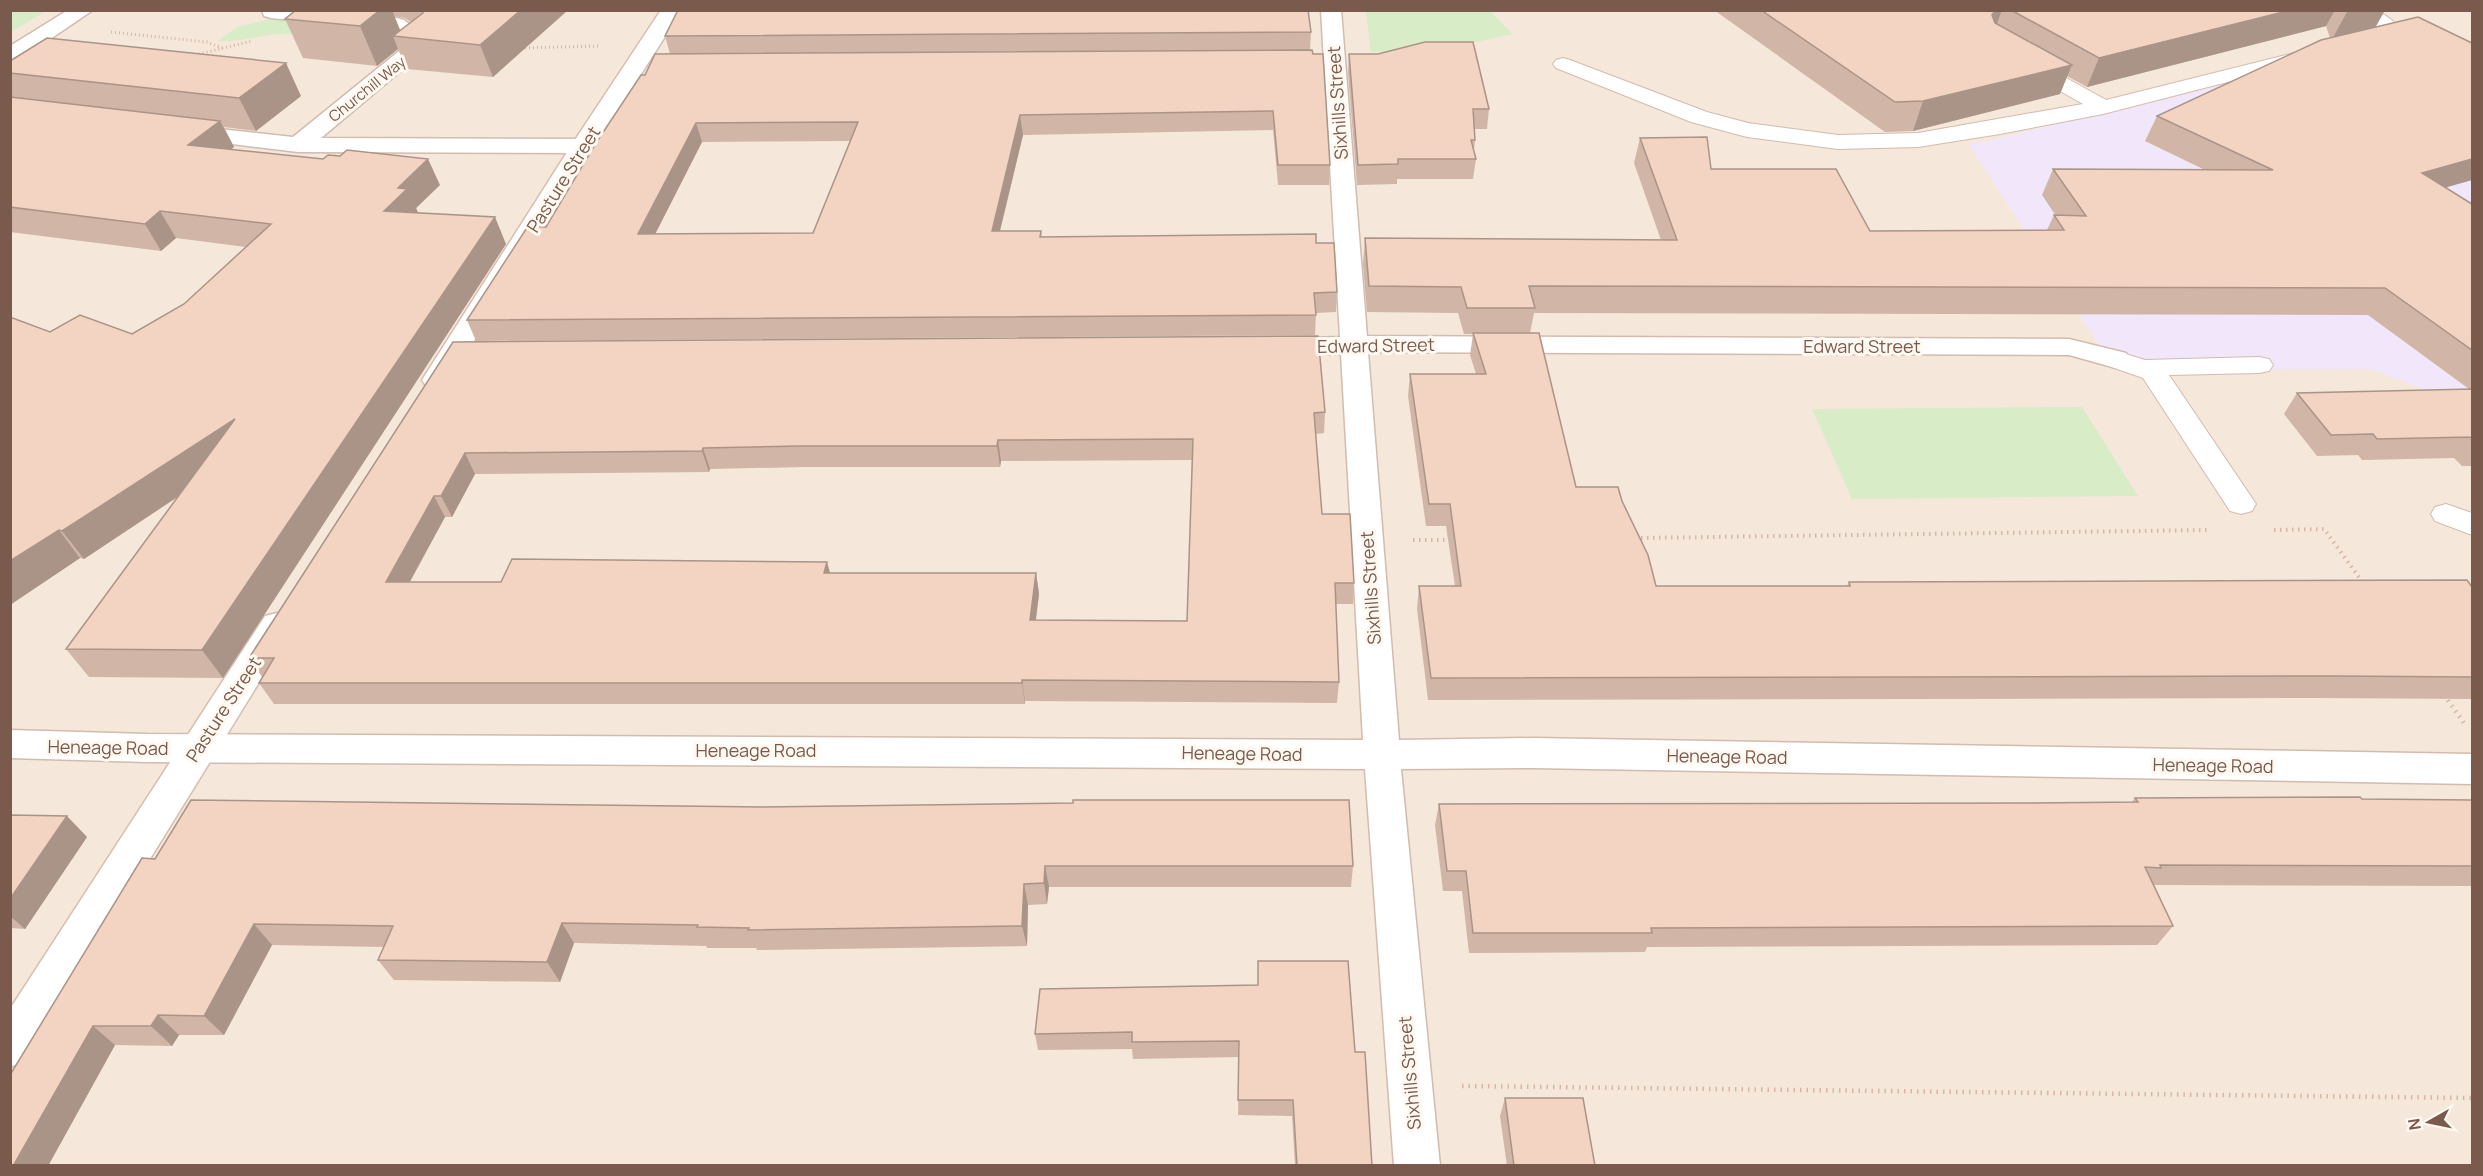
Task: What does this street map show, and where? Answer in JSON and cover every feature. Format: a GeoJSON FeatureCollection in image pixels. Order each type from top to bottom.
{"type":"FeatureCollection","features":[{"type":"Feature","properties":{"kind":"street"},"geometry":{"type":"LineString","coordinates":[[10,56],[83,10]]}},
{"type":"Feature","properties":{"kind":"street","name":"Churchill Way"},"geometry":{"type":"LineString","coordinates":[[274,10],[271,12],[397,24],[423,43],[298,145]]}},
{"type":"Feature","properties":{"kind":"street","name":"Pasture Street"},"geometry":{"type":"LineString","coordinates":[[422,402],[583,146],[649,57],[672,10]]}},
{"type":"Feature","properties":{"kind":"street","name":"Sixhills Street"},"geometry":{"type":"LineString","coordinates":[[1331,10],[1323,59],[1353,345],[1383,755],[1417,1166]]}},
{"type":"Feature","properties":{"kind":"street","name":"Churchill Way"},"geometry":{"type":"LineString","coordinates":[[155,128],[298,145],[583,146]]}},
{"type":"Feature","properties":{"kind":"street","name":"Edward Street"},"geometry":{"type":"LineString","coordinates":[[1254,347],[1381,343],[2069,347],[2116,359]]}},
{"type":"Feature","properties":{"kind":"street"},"geometry":{"type":"LineString","coordinates":[[454,352],[488,353]]}},
{"type":"Feature","properties":{"kind":"street","name":"Pasture Street"},"geometry":{"type":"LineString","coordinates":[[10,1047],[294,600]]}},
{"type":"Feature","properties":{"kind":"street","name":"Heneage Road"},"geometry":{"type":"LineString","coordinates":[[10,744],[198,748],[1230,752],[1294,755],[1533,753],[2472,769]]}},
{"type":"Feature","properties":{"kind":"lane"},"geometry":{"type":"LineString","coordinates":[[2345,46],[2402,34],[2359,10]]}},
{"type":"Feature","properties":{"kind":"lane"},"geometry":{"type":"LineString","coordinates":[[2003,51],[2103,107]]}},
{"type":"Feature","properties":{"kind":"lane"},"geometry":{"type":"LineString","coordinates":[[1563,64],[1699,117],[1747,130],[1838,142],[1918,140],[2103,107],[2322,52]]}},
{"type":"Feature","properties":{"kind":"lane"},"geometry":{"type":"LineString","coordinates":[[2116,359],[2153,372]]}},
{"type":"Feature","properties":{"kind":"lane"},"geometry":{"type":"LineString","coordinates":[[2241,504],[2149,367],[2259,365]]}},
{"type":"Feature","properties":{"kind":"path"},"geometry":{"type":"LineString","coordinates":[[186,57],[276,34],[292,36],[317,16]]}},
{"type":"Feature","properties":{"kind":"path"},"geometry":{"type":"LineString","coordinates":[[57,27],[207,42],[222,48]]}},
{"type":"Feature","properties":{"kind":"path"},"geometry":{"type":"LineString","coordinates":[[517,47],[574,47],[649,57]]}},
{"type":"Feature","properties":{"kind":"path"},"geometry":{"type":"LineString","coordinates":[[2264,530],[2324,529],[2365,585]]}},
{"type":"Feature","properties":{"kind":"path"},"geometry":{"type":"LineString","coordinates":[[1630,538],[2216,530]]}},
{"type":"Feature","properties":{"kind":"path"},"geometry":{"type":"LineString","coordinates":[[1367,541],[1463,540]]}},
{"type":"Feature","properties":{"kind":"path"},"geometry":{"type":"LineString","coordinates":[[2439,688],[2466,725]]}},
{"type":"Feature","properties":{"kind":"path"},"geometry":{"type":"LineString","coordinates":[[1410,1085],[2472,1098]]}},
{"type":"Feature","properties":{"kind":"shaded area"},"geometry":{"type":"Polygon","coordinates":[[[11,11],[2472,11],[2472,1165],[11,1165],[11,11]]]}},
{"type":"Feature","properties":{"kind":"shaded area"},"geometry":{"type":"Polygon","coordinates":[[[2299,66],[2472,160],[2472,407],[2369,369],[2115,370],[1969,145],[2299,66]]]}},
{"type":"Feature","properties":{"kind":"green space"},"geometry":{"type":"Polygon","coordinates":[[[11,10],[46,10],[46,11],[11,32],[11,10]]]}},
{"type":"Feature","properties":{"kind":"green space"},"geometry":{"type":"Polygon","coordinates":[[[1366,11],[1490,11],[1512,34],[1446,49],[1371,52],[1366,11]]]}},
{"type":"Feature","properties":{"kind":"green space"},"geometry":{"type":"Polygon","coordinates":[[[274,18],[307,21],[291,34],[218,41],[237,27],[274,18]]]}},
{"type":"Feature","properties":{"kind":"green space"},"geometry":{"type":"Polygon","coordinates":[[[2082,407],[2138,496],[1852,499],[1812,409],[2082,407]]]}},
{"type":"Feature","properties":{"kind":"building"},"geometry":{"type":"Polygon","coordinates":[[[296,10],[380,10],[360,26],[285,19],[296,10]]]}},
{"type":"Feature","properties":{"kind":"building"},"geometry":{"type":"Polygon","coordinates":[[[423,10],[521,10],[480,45],[393,36],[423,13],[423,10]]]}},
{"type":"Feature","properties":{"kind":"building"},"geometry":{"type":"Polygon","coordinates":[[[678,10],[1308,10],[1311,32],[665,36],[678,10]]]}},
{"type":"Feature","properties":{"kind":"building"},"geometry":{"type":"Polygon","coordinates":[[[1761,10],[1996,10],[1992,15],[1995,23],[2072,65],[1923,101],[1895,102],[1761,10]]]}},
{"type":"Feature","properties":{"kind":"building"},"geometry":{"type":"Polygon","coordinates":[[[2011,10],[2291,10],[2099,58],[2011,10]]]}},
{"type":"Feature","properties":{"kind":"building"},"geometry":{"type":"Polygon","coordinates":[[[2418,17],[2472,43],[2472,159],[2422,173],[2472,204],[2472,350],[2385,288],[1529,286],[1535,308],[1467,308],[1461,287],[1369,286],[1365,238],[1677,240],[1640,138],[1707,137],[1711,169],[1836,169],[1870,231],[2064,230],[2054,215],[2086,216],[2053,169],[2273,170],[2157,116],[2321,40],[2418,17]]]}},
{"type":"Feature","properties":{"kind":"building"},"geometry":{"type":"Polygon","coordinates":[[[47,38],[286,63],[239,98],[10,73],[10,61],[47,38]]]}},
{"type":"Feature","properties":{"kind":"building"},"geometry":{"type":"Polygon","coordinates":[[[1425,42],[1473,42],[1489,109],[1473,109],[1475,140],[1471,140],[1476,159],[1398,159],[1398,164],[1358,165],[1349,54],[1378,54],[1425,42]]]}},
{"type":"Feature","properties":{"kind":"building"},"geometry":{"type":"Polygon","coordinates":[[[1312,50],[1313,54],[1323,54],[1330,165],[1278,165],[1273,111],[1020,115],[992,231],[1041,231],[1040,237],[1316,234],[1316,243],[1334,243],[1337,292],[1314,293],[1316,315],[467,320],[528,226],[546,227],[596,143],[641,75],[645,75],[655,54],[1312,50]],[[858,122],[696,123],[638,234],[813,233],[858,122]]]}},
{"type":"Feature","properties":{"kind":"building"},"geometry":{"type":"Polygon","coordinates":[[[10,97],[220,121],[188,145],[323,159],[328,155],[340,156],[347,150],[428,159],[398,188],[407,189],[384,211],[495,217],[202,650],[66,649],[235,419],[62,531],[59,530],[10,561],[10,317],[50,332],[80,315],[132,334],[184,304],[271,224],[160,211],[145,224],[10,207],[10,97]]]}},
{"type":"Feature","properties":{"kind":"building"},"geometry":{"type":"Polygon","coordinates":[[[1473,333],[1539,333],[1576,487],[1618,487],[1622,501],[1648,555],[1656,586],[1850,586],[1849,582],[2467,580],[2472,587],[2472,677],[1431,678],[1419,586],[1461,586],[1450,504],[1429,504],[1410,374],[1486,374],[1473,333]]]}},
{"type":"Feature","properties":{"kind":"building"},"geometry":{"type":"Polygon","coordinates":[[[1318,336],[1325,412],[1314,413],[1322,514],[1350,514],[1354,583],[1335,583],[1339,682],[1022,680],[1022,683],[259,683],[274,658],[249,658],[453,342],[1318,336]],[[1193,439],[998,440],[997,446],[800,446],[703,448],[702,451],[465,453],[441,496],[434,496],[386,582],[501,582],[512,559],[827,562],[824,573],[1036,573],[1030,620],[1187,621],[1193,439]]]}},
{"type":"Feature","properties":{"kind":"building"},"geometry":{"type":"Polygon","coordinates":[[[2472,389],[2472,439],[2471,437],[2377,439],[2373,434],[2331,435],[2297,393],[2472,389]]]}},
{"type":"Feature","properties":{"kind":"building"},"geometry":{"type":"Polygon","coordinates":[[[2360,797],[2362,799],[2472,800],[2472,866],[2160,865],[2161,868],[2145,867],[2173,926],[1651,928],[1652,933],[1473,933],[1466,871],[1447,871],[1439,804],[2031,803],[2138,802],[2135,798],[2360,797]]]}},
{"type":"Feature","properties":{"kind":"building"},"geometry":{"type":"Polygon","coordinates":[[[191,800],[763,807],[1073,803],[1073,800],[1349,800],[1353,866],[1045,866],[1044,883],[1024,884],[1022,926],[748,930],[749,928],[697,927],[698,925],[562,923],[547,962],[378,960],[393,926],[254,924],[204,1016],[158,1015],[151,1026],[93,1026],[13,1166],[10,1166],[10,1075],[142,858],[155,859],[191,800]]]}},
{"type":"Feature","properties":{"kind":"building"},"geometry":{"type":"Polygon","coordinates":[[[10,815],[67,816],[10,899],[10,815]]]}},
{"type":"Feature","properties":{"kind":"building"},"geometry":{"type":"Polygon","coordinates":[[[1258,961],[1348,961],[1355,1052],[1365,1052],[1372,1166],[1297,1166],[1293,1100],[1238,1100],[1239,1041],[1132,1042],[1132,1032],[1035,1034],[1040,989],[1258,985],[1258,961]]]}},
{"type":"Feature","properties":{"kind":"building"},"geometry":{"type":"Polygon","coordinates":[[[1505,1098],[1583,1098],[1595,1166],[1514,1166],[1505,1098]]]}}]}
